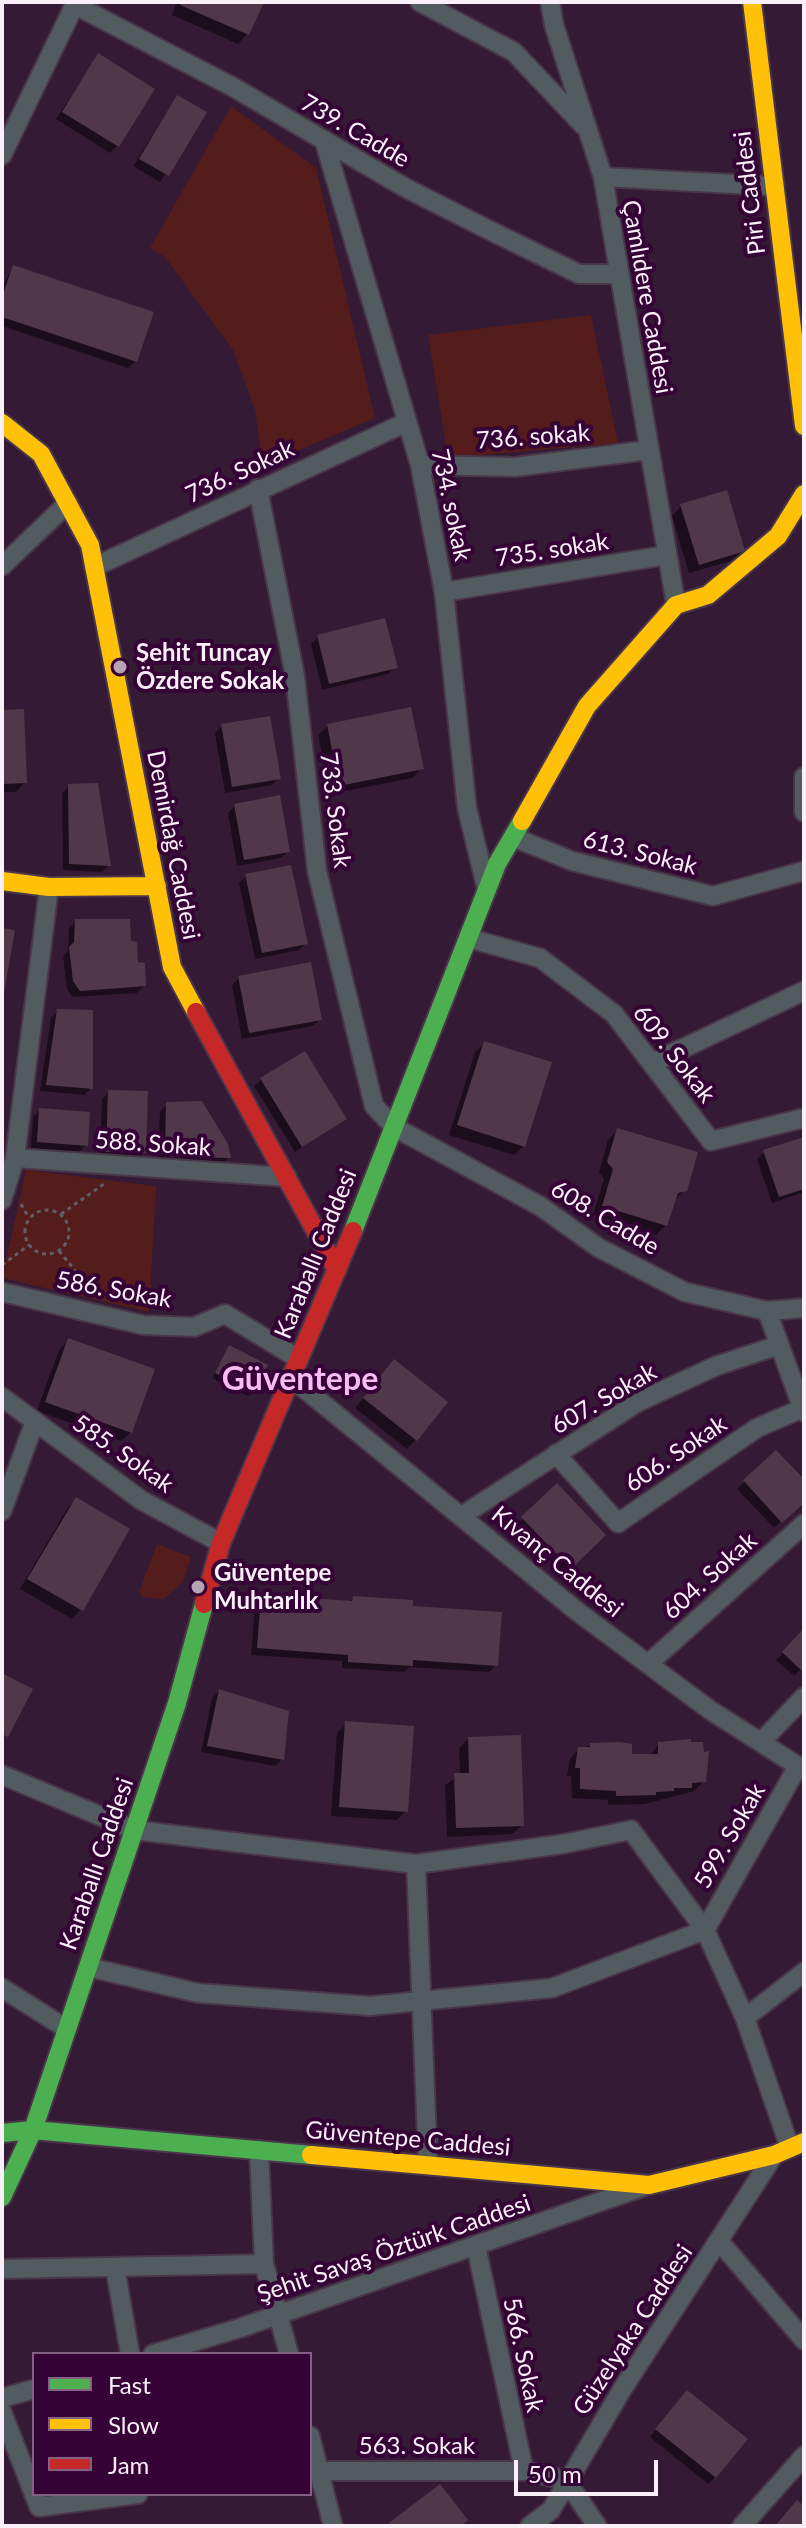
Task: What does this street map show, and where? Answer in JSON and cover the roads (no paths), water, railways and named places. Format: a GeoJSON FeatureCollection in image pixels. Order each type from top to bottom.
{"type":"FeatureCollection","features":[{"type":"Feature","properties":{"kind":"street"},"geometry":{"type":"LineString","coordinates":[[420,2],[514,52],[587,130]]}},
{"type":"Feature","properties":{"kind":"street","name":"Çamlıdere Caddesi"},"geometry":{"type":"LineString","coordinates":[[550,2],[554,25],[603,177],[676,605]]}},
{"type":"Feature","properties":{"kind":"street","name":"Piri Caddesi"},"geometry":{"type":"LineString","coordinates":[[752,2],[772,186],[796,304],[804,426]]}},
{"type":"Feature","properties":{"kind":"street"},"geometry":{"type":"LineString","coordinates":[[2,155],[75,4]]}},
{"type":"Feature","properties":{"kind":"street","name":"739. Cadde"},"geometry":{"type":"LineString","coordinates":[[75,4],[233,87],[404,187],[579,274],[619,274]]}},
{"type":"Feature","properties":{"kind":"street","name":"734. sokak"},"geometry":{"type":"LineString","coordinates":[[324,140],[420,465],[444,592],[467,808],[487,890]]}},
{"type":"Feature","properties":{"kind":"street"},"geometry":{"type":"LineString","coordinates":[[603,177],[772,186]]}},
{"type":"Feature","properties":{"kind":"street","name":"736. Sokak"},"geometry":{"type":"LineString","coordinates":[[94,567],[407,422]]}},
{"type":"Feature","properties":{"kind":"street","name":"Demirdağ Caddesi"},"geometry":{"type":"LineString","coordinates":[[2,423],[11,438],[41,454],[90,545],[172,967],[337,1270]]}},
{"type":"Feature","properties":{"kind":"street","name":"736. sokak"},"geometry":{"type":"LineString","coordinates":[[420,465],[515,467],[649,450]]}},
{"type":"Feature","properties":{"kind":"street","name":"733. Sokak"},"geometry":{"type":"LineString","coordinates":[[258,489],[295,676],[317,871],[374,1106],[394,1127]]}},
{"type":"Feature","properties":{"kind":"street","name":"Karaballı Caddesi"},"geometry":{"type":"LineString","coordinates":[[2,2197],[33,2130],[177,1703],[221,1543],[337,1270],[487,890],[513,837],[587,706],[676,605],[708,595],[778,536],[804,494]]}},
{"type":"Feature","properties":{"kind":"street"},"geometry":{"type":"LineString","coordinates":[[2,566],[68,503]]}},
{"type":"Feature","properties":{"kind":"street","name":"735. sokak"},"geometry":{"type":"LineString","coordinates":[[444,592],[667,555]]}},
{"type":"Feature","properties":{"kind":"street"},"geometry":{"type":"LineString","coordinates":[[804,777],[804,812]]}},
{"type":"Feature","properties":{"kind":"street","name":"613. Sokak"},"geometry":{"type":"LineString","coordinates":[[513,837],[572,861],[713,896],[804,871]]}},
{"type":"Feature","properties":{"kind":"street"},"geometry":{"type":"LineString","coordinates":[[2,881],[49,887],[157,886]]}},
{"type":"Feature","properties":{"kind":"street"},"geometry":{"type":"LineString","coordinates":[[2,1200],[15,1158],[49,887]]}},
{"type":"Feature","properties":{"kind":"street","name":"609. Sokak"},"geometry":{"type":"LineString","coordinates":[[468,938],[540,958],[614,1014],[711,1141],[804,1118]]}},
{"type":"Feature","properties":{"kind":"street"},"geometry":{"type":"LineString","coordinates":[[652,1063],[804,991]]}},
{"type":"Feature","properties":{"kind":"street","name":"608. Cadde"},"geometry":{"type":"LineString","coordinates":[[394,1127],[540,1206],[599,1248],[685,1292],[767,1311],[804,1308]]}},
{"type":"Feature","properties":{"kind":"street","name":"588. Sokak"},"geometry":{"type":"LineString","coordinates":[[15,1158],[287,1177]]}},
{"type":"Feature","properties":{"kind":"street","name":"586. Sokak"},"geometry":{"type":"LineString","coordinates":[[2,1292],[143,1325],[194,1327],[225,1314],[299,1359]]}},
{"type":"Feature","properties":{"kind":"street"},"geometry":{"type":"LineString","coordinates":[[767,1311],[803,1410]]}},
{"type":"Feature","properties":{"kind":"street","name":"607. Sokak"},"geometry":{"type":"LineString","coordinates":[[463,1515],[638,1402],[716,1366],[779,1345]]}},
{"type":"Feature","properties":{"kind":"street","name":"Kıvanç Caddesi"},"geometry":{"type":"LineString","coordinates":[[290,1377],[463,1515],[578,1612],[648,1664],[801,1768]]}},
{"type":"Feature","properties":{"kind":"street","name":"585. Sokak"},"geometry":{"type":"LineString","coordinates":[[2,1397],[141,1500],[221,1543]]}},
{"type":"Feature","properties":{"kind":"street","name":"606. Sokak"},"geometry":{"type":"LineString","coordinates":[[556,1454],[618,1523],[757,1428],[803,1410]]}},
{"type":"Feature","properties":{"kind":"street"},"geometry":{"type":"LineString","coordinates":[[2,1511],[35,1421]]}},
{"type":"Feature","properties":{"kind":"street","name":"604. Sokak"},"geometry":{"type":"LineString","coordinates":[[648,1664],[804,1524]]}},
{"type":"Feature","properties":{"kind":"street"},"geometry":{"type":"LineString","coordinates":[[761,1742],[804,1697]]}},
{"type":"Feature","properties":{"kind":"street","name":"599. Sokak"},"geometry":{"type":"LineString","coordinates":[[705,1930],[801,1768]]}},
{"type":"Feature","properties":{"kind":"street"},"geometry":{"type":"LineString","coordinates":[[2,1775],[134,1830],[416,1864],[563,1844],[631,1830],[705,1930],[745,2018],[790,2148]]}},
{"type":"Feature","properties":{"kind":"street"},"geometry":{"type":"LineString","coordinates":[[416,1864],[428,2165]]}},
{"type":"Feature","properties":{"kind":"street"},"geometry":{"type":"LineString","coordinates":[[88,1967],[198,1993],[370,2006],[552,1988],[705,1930]]}},
{"type":"Feature","properties":{"kind":"street"},"geometry":{"type":"LineString","coordinates":[[745,2018],[804,1972]]}},
{"type":"Feature","properties":{"kind":"street"},"geometry":{"type":"LineString","coordinates":[[2,1988],[67,2029]]}},
{"type":"Feature","properties":{"kind":"street","name":"Güventepe Caddesi"},"geometry":{"type":"LineString","coordinates":[[4,2132],[33,2130],[649,2185],[790,2148]]}},
{"type":"Feature","properties":{"kind":"street","name":"Güzelyaka Caddesi"},"geometry":{"type":"LineString","coordinates":[[530,2526],[551,2510],[566,2480],[719,2241],[790,2148]]}},
{"type":"Feature","properties":{"kind":"street"},"geometry":{"type":"LineString","coordinates":[[259,2150],[264,2264],[288,2352]]}},
{"type":"Feature","properties":{"kind":"street","name":"Şehit Savaş Öztürk Caddesi"},"geometry":{"type":"LineString","coordinates":[[159,2352],[279,2315],[649,2185]]}},
{"type":"Feature","properties":{"kind":"street"},"geometry":{"type":"LineString","coordinates":[[719,2241],[804,2340]]}},
{"type":"Feature","properties":{"kind":"street","name":"566. Sokak"},"geometry":{"type":"LineString","coordinates":[[476,2246],[524,2471]]}},
{"type":"Feature","properties":{"kind":"street"},"geometry":{"type":"LineString","coordinates":[[2,2269],[264,2264]]}},
{"type":"Feature","properties":{"kind":"street"},"geometry":{"type":"LineString","coordinates":[[115,2267],[130,2352]]}},
{"type":"Feature","properties":{"kind":"street"},"geometry":{"type":"LineString","coordinates":[[2,2398],[32,2390]]}},
{"type":"Feature","properties":{"kind":"street"},"geometry":{"type":"LineString","coordinates":[[2,2412],[32,2489]]}},
{"type":"Feature","properties":{"kind":"street"},"geometry":{"type":"LineString","coordinates":[[742,2526],[800,2466]]}},
{"type":"Feature","properties":{"kind":"street"},"geometry":{"type":"LineString","coordinates":[[314,2471],[333,2526]]}},
{"type":"Feature","properties":{"kind":"street","name":"563. Sokak"},"geometry":{"type":"LineString","coordinates":[[314,2471],[524,2471]]}},
{"type":"Feature","properties":{"kind":"street"},"geometry":{"type":"LineString","coordinates":[[524,2471],[566,2480],[597,2526]]}},
{"type":"Feature","properties":{"kind":"street"},"geometry":{"type":"LineString","coordinates":[[35,2496],[39,2507],[123,2496]]}},
{"type":"Feature","properties":{"kind":"place","name":"Şehit Tuncay Özdere Sokak"},"geometry":{"type":"Point","coordinates":[120,667]}},
{"type":"Feature","properties":{"kind":"place","name":"Güventepe Muhtarlık"},"geometry":{"type":"Point","coordinates":[198,1587]}},
{"type":"Feature","properties":{"kind":"district","name":"Güventepe"},"geometry":{"type":"Point","coordinates":[300,1380]}}]}
